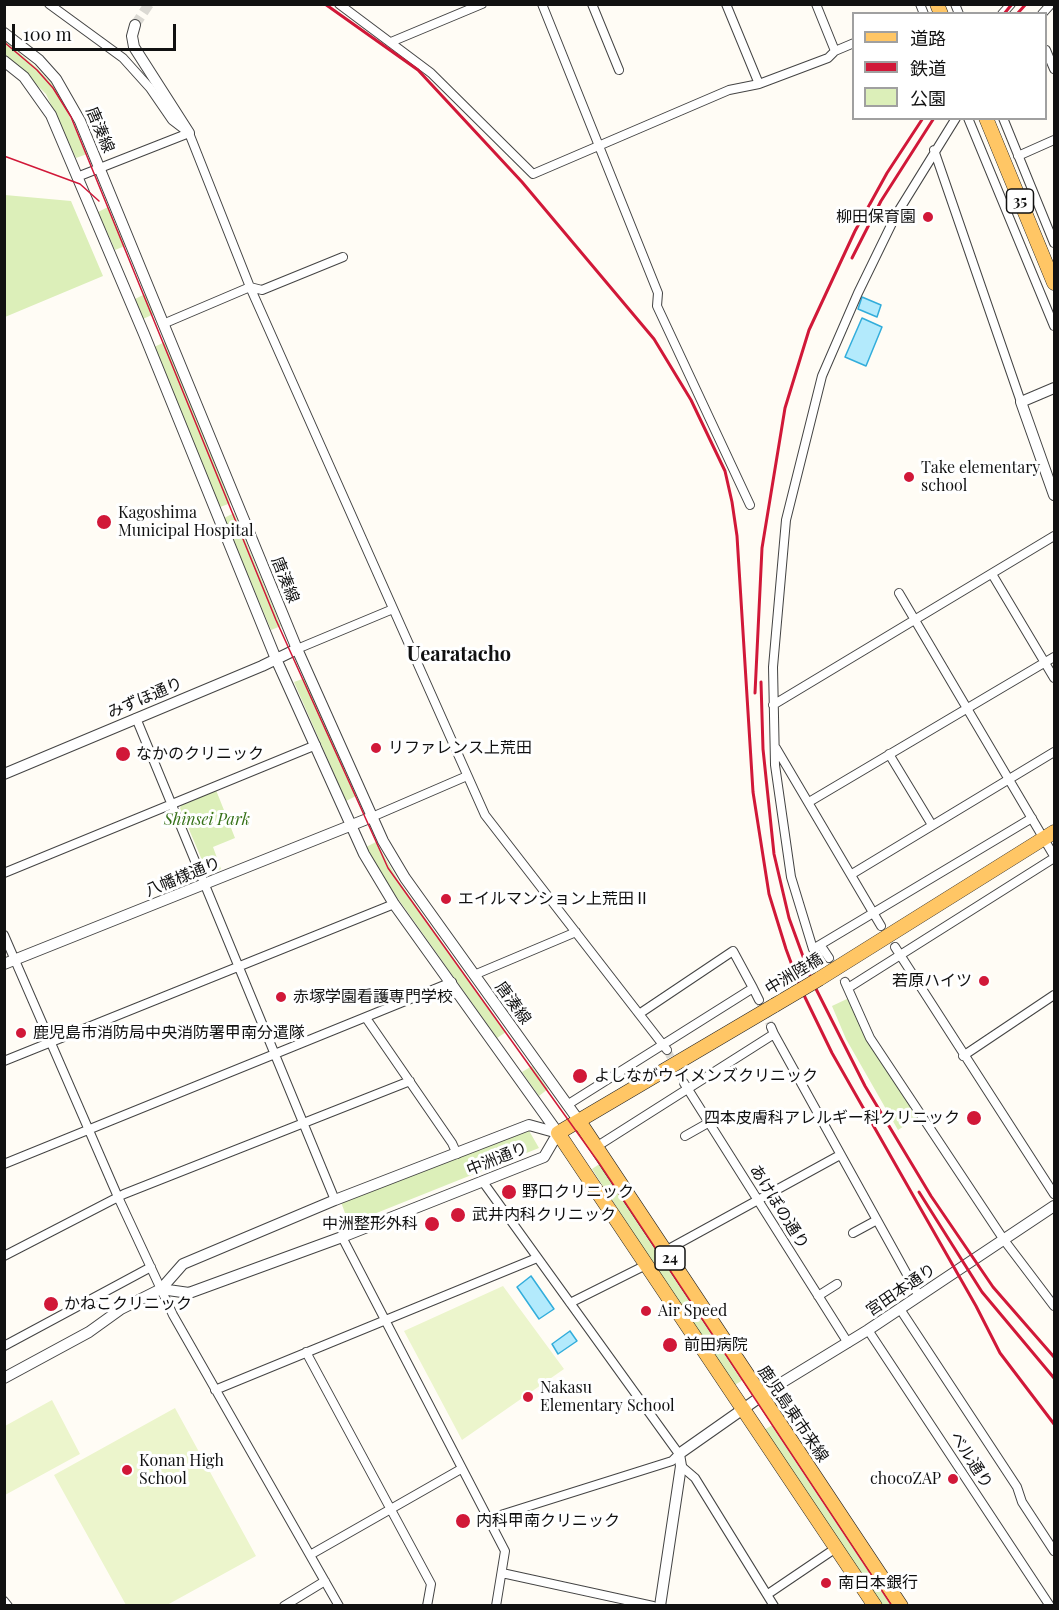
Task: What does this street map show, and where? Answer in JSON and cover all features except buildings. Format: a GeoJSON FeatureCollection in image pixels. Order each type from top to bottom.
{"type":"FeatureCollection","features":[{"type":"Feature","properties":{"kind":"main road","name":"35"},"geometry":{"type":"LineString","coordinates":[[987,120],[1054,283]]}},
{"type":"Feature","properties":{"kind":"main road","name":"中洲陸橋"},"geometry":{"type":"LineString","coordinates":[[558,1133],[819,979],[1049,835]]}},
{"type":"Feature","properties":{"kind":"main road","name":"鹿児島東市来線"},"geometry":{"type":"LineString","coordinates":[[579,1121],[901,1605]]}},
{"type":"Feature","properties":{"kind":"main road","name":"24"},"geometry":{"type":"LineString","coordinates":[[558,1133],[875,1605]]}},
{"type":"Feature","properties":{"kind":"street"},"geometry":{"type":"LineString","coordinates":[[49,4],[123,58],[150,88],[172,120],[189,133]]}},
{"type":"Feature","properties":{"kind":"street"},"geometry":{"type":"LineString","coordinates":[[339,4],[431,73],[533,174],[597,144],[729,90],[759,84],[828,58],[835,51],[852,44]]}},
{"type":"Feature","properties":{"kind":"street"},"geometry":{"type":"LineString","coordinates":[[391,42],[482,4]]}},
{"type":"Feature","properties":{"kind":"street"},"geometry":{"type":"LineString","coordinates":[[542,4],[658,293],[657,306],[750,506]]}},
{"type":"Feature","properties":{"kind":"street"},"geometry":{"type":"LineString","coordinates":[[592,4],[619,70]]}},
{"type":"Feature","properties":{"kind":"street"},"geometry":{"type":"LineString","coordinates":[[726,4],[759,84]]}},
{"type":"Feature","properties":{"kind":"street"},"geometry":{"type":"LineString","coordinates":[[816,4],[835,51]]}},
{"type":"Feature","properties":{"kind":"street"},"geometry":{"type":"LineString","coordinates":[[135,25],[132,36],[134,47],[189,133],[250,287],[484,815],[665,1047]]}},
{"type":"Feature","properties":{"kind":"street","name":"唐湊線"},"geometry":{"type":"LineString","coordinates":[[4,33],[39,60],[70,100],[219,454],[297,649],[372,817],[405,879],[579,1121]]}},
{"type":"Feature","properties":{"kind":"street"},"geometry":{"type":"LineString","coordinates":[[1047,52],[1054,68]]}},
{"type":"Feature","properties":{"kind":"street"},"geometry":{"type":"LineString","coordinates":[[4,61],[24,77],[51,116],[276,659],[364,854],[394,904],[558,1133]]}},
{"type":"Feature","properties":{"kind":"street"},"geometry":{"type":"LineString","coordinates":[[955,120],[934,150],[887,235],[822,376],[786,520],[776,609],[773,705],[775,765],[781,824],[791,877],[813,949],[1032,818]]}},
{"type":"Feature","properties":{"kind":"street"},"geometry":{"type":"LineString","coordinates":[[969,120],[1054,326]]}},
{"type":"Feature","properties":{"kind":"street"},"geometry":{"type":"LineString","coordinates":[[1003,120],[1054,243]]}},
{"type":"Feature","properties":{"kind":"street"},"geometry":{"type":"LineString","coordinates":[[77,177],[99,166],[189,133]]}},
{"type":"Feature","properties":{"kind":"street"},"geometry":{"type":"LineString","coordinates":[[1018,156],[1054,140]]}},
{"type":"Feature","properties":{"kind":"street"},"geometry":{"type":"LineString","coordinates":[[934,150],[1054,495]]}},
{"type":"Feature","properties":{"kind":"street"},"geometry":{"type":"LineString","coordinates":[[163,324],[250,287],[262,290],[343,257]]}},
{"type":"Feature","properties":{"kind":"street"},"geometry":{"type":"LineString","coordinates":[[1021,402],[1054,388]]}},
{"type":"Feature","properties":{"kind":"street"},"geometry":{"type":"LineString","coordinates":[[773,705],[1054,536]]}},
{"type":"Feature","properties":{"kind":"street"},"geometry":{"type":"LineString","coordinates":[[992,574],[1054,678]]}},
{"type":"Feature","properties":{"kind":"street"},"geometry":{"type":"LineString","coordinates":[[899,592],[1032,818],[1049,835],[1054,857],[900,956],[847,985],[870,1038],[1004,1240],[1054,1306]]}},
{"type":"Feature","properties":{"kind":"street"},"geometry":{"type":"LineString","coordinates":[[297,649],[393,609]]}},
{"type":"Feature","properties":{"kind":"street","name":"みずほ通り"},"geometry":{"type":"LineString","coordinates":[[4,774],[297,649]]}},
{"type":"Feature","properties":{"kind":"street"},"geometry":{"type":"LineString","coordinates":[[809,802],[1054,657]]}},
{"type":"Feature","properties":{"kind":"street"},"geometry":{"type":"LineString","coordinates":[[136,718],[335,1200]]}},
{"type":"Feature","properties":{"kind":"street"},"geometry":{"type":"LineString","coordinates":[[4,873],[316,745]]}},
{"type":"Feature","properties":{"kind":"street"},"geometry":{"type":"LineString","coordinates":[[776,748],[881,926]]}},
{"type":"Feature","properties":{"kind":"street"},"geometry":{"type":"LineString","coordinates":[[852,874],[1054,752]]}},
{"type":"Feature","properties":{"kind":"street"},"geometry":{"type":"LineString","coordinates":[[890,754],[932,825]]}},
{"type":"Feature","properties":{"kind":"street"},"geometry":{"type":"LineString","coordinates":[[372,817],[467,776]]}},
{"type":"Feature","properties":{"kind":"street","name":"八幡様通り"},"geometry":{"type":"LineString","coordinates":[[4,964],[372,817]]}},
{"type":"Feature","properties":{"kind":"street"},"geometry":{"type":"LineString","coordinates":[[4,1061],[394,904]]}},
{"type":"Feature","properties":{"kind":"street"},"geometry":{"type":"LineString","coordinates":[[474,975],[576,933]]}},
{"type":"Feature","properties":{"kind":"street"},"geometry":{"type":"LineString","coordinates":[[4,935],[118,1197],[161,1289],[215,1390],[339,1605]]}},
{"type":"Feature","properties":{"kind":"street"},"geometry":{"type":"LineString","coordinates":[[821,946],[829,958]]}},
{"type":"Feature","properties":{"kind":"street"},"geometry":{"type":"LineString","coordinates":[[895,947],[963,1056],[1054,1194]]}},
{"type":"Feature","properties":{"kind":"street"},"geometry":{"type":"LineString","coordinates":[[639,1014],[733,951],[759,1000]]}},
{"type":"Feature","properties":{"kind":"street"},"geometry":{"type":"LineString","coordinates":[[4,1164],[452,982]]}},
{"type":"Feature","properties":{"kind":"street"},"geometry":{"type":"LineString","coordinates":[[567,1104],[665,1047],[753,988]]}},
{"type":"Feature","properties":{"kind":"street"},"geometry":{"type":"LineString","coordinates":[[963,1056],[1054,995]]}},
{"type":"Feature","properties":{"kind":"street"},"geometry":{"type":"LineString","coordinates":[[366,1018],[452,1143],[456,1154]]}},
{"type":"Feature","properties":{"kind":"street"},"geometry":{"type":"LineString","coordinates":[[596,1147],[685,1085],[772,1030],[919,1296]]}},
{"type":"Feature","properties":{"kind":"street"},"geometry":{"type":"LineString","coordinates":[[4,1256],[118,1197],[410,1081]]}},
{"type":"Feature","properties":{"kind":"street","name":"あけぼの通り"},"geometry":{"type":"LineString","coordinates":[[685,1085],[848,1343]]}},
{"type":"Feature","properties":{"kind":"street"},"geometry":{"type":"LineString","coordinates":[[685,1137],[708,1123]]}},
{"type":"Feature","properties":{"kind":"street","name":"中洲通り"},"geometry":{"type":"LineString","coordinates":[[4,1378],[89,1332],[121,1309],[161,1289],[183,1264],[335,1200],[529,1125],[558,1133],[544,1157],[483,1182],[189,1293],[161,1289]]}},
{"type":"Feature","properties":{"kind":"street"},"geometry":{"type":"LineString","coordinates":[[665,1251],[840,1155]]}},
{"type":"Feature","properties":{"kind":"street"},"geometry":{"type":"LineString","coordinates":[[483,1182],[679,1454],[681,1466],[660,1605]]}},
{"type":"Feature","properties":{"kind":"street","name":"宮田本通り"},"geometry":{"type":"LineString","coordinates":[[679,1454],[762,1396],[868,1330],[1054,1206]]}},
{"type":"Feature","properties":{"kind":"street"},"geometry":{"type":"LineString","coordinates":[[853,1233],[877,1220]]}},
{"type":"Feature","properties":{"kind":"street"},"geometry":{"type":"LineString","coordinates":[[342,1237],[460,1469],[505,1551],[496,1605]]}},
{"type":"Feature","properties":{"kind":"street"},"geometry":{"type":"LineString","coordinates":[[215,1390],[537,1258]]}},
{"type":"Feature","properties":{"kind":"street"},"geometry":{"type":"LineString","coordinates":[[570,1304],[646,1265]]}},
{"type":"Feature","properties":{"kind":"street"},"geometry":{"type":"LineString","coordinates":[[4,1346],[151,1267]]}},
{"type":"Feature","properties":{"kind":"street"},"geometry":{"type":"LineString","coordinates":[[818,1296],[837,1284]]}},
{"type":"Feature","properties":{"kind":"street"},"geometry":{"type":"LineString","coordinates":[[900,1309],[1017,1486],[1022,1502],[1054,1551]]}},
{"type":"Feature","properties":{"kind":"street","name":"ベル通り"},"geometry":{"type":"LineString","coordinates":[[868,1330],[1050,1605]]}},
{"type":"Feature","properties":{"kind":"street"},"geometry":{"type":"LineString","coordinates":[[306,1352],[389,1511],[431,1584],[427,1605]]}},
{"type":"Feature","properties":{"kind":"street"},"geometry":{"type":"LineString","coordinates":[[488,1519],[672,1461],[679,1454]]}},
{"type":"Feature","properties":{"kind":"street"},"geometry":{"type":"LineString","coordinates":[[681,1466],[695,1478],[774,1605]]}},
{"type":"Feature","properties":{"kind":"street"},"geometry":{"type":"LineString","coordinates":[[310,1555],[460,1469]]}},
{"type":"Feature","properties":{"kind":"street"},"geometry":{"type":"LineString","coordinates":[[768,1594],[836,1548]]}},
{"type":"Feature","properties":{"kind":"street"},"geometry":{"type":"LineString","coordinates":[[502,1573],[654,1605]]}},
{"type":"Feature","properties":{"kind":"street"},"geometry":{"type":"LineString","coordinates":[[284,1605],[325,1581]]}},
{"type":"Feature","properties":{"kind":"street"},"geometry":{"type":"LineString","coordinates":[[4,1601],[8,1605]]}},
{"type":"Feature","properties":{"kind":"green space"},"geometry":{"type":"Polygon","coordinates":[[[4,40],[36,67],[56,88],[87,154],[76,158],[46,94],[5,54],[4,40]]]}},
{"type":"Feature","properties":{"kind":"green space"},"geometry":{"type":"Polygon","coordinates":[[[5,195],[71,201],[103,276],[5,317],[5,195]]]}},
{"type":"Feature","properties":{"kind":"green space"},"geometry":{"type":"Polygon","coordinates":[[[108,207],[125,246],[115,250],[98,212],[108,207]]]}},
{"type":"Feature","properties":{"kind":"green space"},"geometry":{"type":"Polygon","coordinates":[[[145,294],[154,314],[143,319],[135,299],[145,294]]]}},
{"type":"Feature","properties":{"kind":"green space"},"geometry":{"type":"Polygon","coordinates":[[[165,342],[231,503],[220,507],[154,347],[165,342]]]}},
{"type":"Feature","properties":{"kind":"green space"},"geometry":{"type":"Polygon","coordinates":[[[234,513],[281,626],[271,630],[224,518],[234,513]]]}},
{"type":"Feature","properties":{"kind":"green space"},"geometry":{"type":"Polygon","coordinates":[[[305,678],[356,796],[346,801],[294,682],[305,678]]]}},
{"type":"Feature","properties":{"kind":"green space","name":"Shinsei Park"},"geometry":{"type":"Polygon","coordinates":[[[216,790],[235,838],[213,847],[221,869],[211,873],[207,872],[180,808],[182,803],[216,790]]]}},
{"type":"Feature","properties":{"kind":"green space"},"geometry":{"type":"Polygon","coordinates":[[[376,842],[398,880],[506,1032],[497,1038],[389,886],[366,847],[376,842]]]}},
{"type":"Feature","properties":{"kind":"green space"},"geometry":{"type":"Polygon","coordinates":[[[849,998],[918,1117],[898,1130],[846,1039],[832,1006],[849,998]]]}},
{"type":"Feature","properties":{"kind":"green space"},"geometry":{"type":"Polygon","coordinates":[[[532,1066],[548,1089],[539,1096],[522,1072],[532,1066]]]}},
{"type":"Feature","properties":{"kind":"green space"},"geometry":{"type":"Polygon","coordinates":[[[528,1129],[539,1148],[349,1224],[341,1202],[528,1129]]]}},
{"type":"Feature","properties":{"kind":"green space"},"geometry":{"type":"Polygon","coordinates":[[[601,1163],[743,1380],[733,1386],[592,1169],[601,1163]]]}},
{"type":"Feature","properties":{"kind":"green space"},"geometry":{"type":"Polygon","coordinates":[[[503,1286],[564,1369],[462,1440],[404,1331],[503,1286]]]}},
{"type":"Feature","properties":{"kind":"green space"},"geometry":{"type":"Polygon","coordinates":[[[52,1400],[80,1454],[5,1495],[5,1426],[52,1400]]]}},
{"type":"Feature","properties":{"kind":"green space"},"geometry":{"type":"Polygon","coordinates":[[[175,1408],[256,1556],[167,1605],[126,1605],[54,1475],[175,1408]]]}},
{"type":"Feature","properties":{"kind":"green space"},"geometry":{"type":"Polygon","coordinates":[[[774,1424],[894,1605],[880,1605],[764,1430],[774,1424]]]}},
{"type":"Feature","properties":{"kind":"water"},"geometry":{"type":"Polygon","coordinates":[[[862,297],[881,305],[877,317],[858,309],[862,297]]]}},
{"type":"Feature","properties":{"kind":"water"},"geometry":{"type":"Polygon","coordinates":[[[862,318],[882,327],[866,366],[845,357],[862,318]]]}},
{"type":"Feature","properties":{"kind":"water"},"geometry":{"type":"Polygon","coordinates":[[[531,1276],[554,1309],[539,1319],[517,1287],[531,1276]]]}},
{"type":"Feature","properties":{"kind":"water"},"geometry":{"type":"Polygon","coordinates":[[[570,1331],[577,1341],[558,1354],[552,1344],[570,1331]]]}},
{"type":"Feature","properties":{"kind":"tunnel"},"geometry":{"type":"LineString","coordinates":[[135,25],[149,4]]}},
{"type":"Feature","properties":{"kind":"tunnel"},"geometry":{"type":"LineString","coordinates":[[829,958],[845,982]]}},
{"type":"Feature","properties":{"kind":"tunnel"},"geometry":{"type":"LineString","coordinates":[[759,1000],[771,1027]]}},
{"type":"Feature","properties":{"kind":"tunnel"},"geometry":{"type":"LineString","coordinates":[[667,1050],[684,1083]]}},
{"type":"Feature","properties":{"kind":"tram line"},"geometry":{"type":"LineString","coordinates":[[4,42],[37,70],[53,88],[71,117],[276,620],[388,868],[599,1163],[892,1606]]}},
{"type":"Feature","properties":{"kind":"tram line"},"geometry":{"type":"LineString","coordinates":[[4,156],[80,184],[99,201]]}},
{"type":"Feature","properties":{"kind":"railway"},"geometry":{"type":"LineString","coordinates":[[325,4],[418,70],[522,182],[654,339],[691,400],[725,471],[732,502],[737,536],[753,792],[769,894],[786,949],[800,987],[832,1053],[976,1306],[1000,1353],[1054,1424]]}},
{"type":"Feature","properties":{"kind":"railway"},"geometry":{"type":"LineString","coordinates":[[1006,12],[1012,4]]}},
{"type":"Feature","properties":{"kind":"railway"},"geometry":{"type":"LineString","coordinates":[[1019,12],[1026,4]]}},
{"type":"Feature","properties":{"kind":"railway"},"geometry":{"type":"LineString","coordinates":[[755,693],[762,548],[785,408],[809,330],[855,231],[887,173],[922,120]]}},
{"type":"Feature","properties":{"kind":"railway"},"geometry":{"type":"LineString","coordinates":[[852,258],[881,201],[933,120]]}},
{"type":"Feature","properties":{"kind":"railway"},"geometry":{"type":"LineString","coordinates":[[761,682],[763,749],[774,854],[789,918],[812,981],[865,1086],[931,1196],[993,1287],[1054,1357]]}},
{"type":"Feature","properties":{"kind":"railway"},"geometry":{"type":"LineString","coordinates":[[919,1192],[982,1292],[1054,1378]]}},
{"type":"Feature","properties":{"kind":"place","name":"柳田保育園"},"geometry":{"type":"Point","coordinates":[928,217]}},
{"type":"Feature","properties":{"kind":"place","name":"Take elementary school"},"geometry":{"type":"Point","coordinates":[909,477]}},
{"type":"Feature","properties":{"kind":"place","name":"Kagoshima Municipal Hospital"},"geometry":{"type":"Point","coordinates":[104,522]}},
{"type":"Feature","properties":{"kind":"place","name":"リファレンス上荒田"},"geometry":{"type":"Point","coordinates":[376,748]}},
{"type":"Feature","properties":{"kind":"place","name":"なかのクリニック"},"geometry":{"type":"Point","coordinates":[123,754]}},
{"type":"Feature","properties":{"kind":"place","name":"エイルマンション上荒田Ⅱ"},"geometry":{"type":"Point","coordinates":[446,899]}},
{"type":"Feature","properties":{"kind":"place","name":"若原ハイツ"},"geometry":{"type":"Point","coordinates":[984,981]}},
{"type":"Feature","properties":{"kind":"place","name":"赤塚学園看護専門学校"},"geometry":{"type":"Point","coordinates":[281,997]}},
{"type":"Feature","properties":{"kind":"place","name":"鹿児島市消防局中央消防署甲南分遣隊"},"geometry":{"type":"Point","coordinates":[21,1033]}},
{"type":"Feature","properties":{"kind":"place","name":"よしながウイメンズクリニック"},"geometry":{"type":"Point","coordinates":[580,1076]}},
{"type":"Feature","properties":{"kind":"place","name":"四本皮膚科アレルギー科クリニック"},"geometry":{"type":"Point","coordinates":[974,1118]}},
{"type":"Feature","properties":{"kind":"place","name":"野口クリニック"},"geometry":{"type":"Point","coordinates":[509,1192]}},
{"type":"Feature","properties":{"kind":"place","name":"武井内科クリニック"},"geometry":{"type":"Point","coordinates":[458,1215]}},
{"type":"Feature","properties":{"kind":"place","name":"中洲整形外科"},"geometry":{"type":"Point","coordinates":[432,1224]}},
{"type":"Feature","properties":{"kind":"place","name":"かねこクリニック"},"geometry":{"type":"Point","coordinates":[51,1304]}},
{"type":"Feature","properties":{"kind":"place","name":"Air Speed"},"geometry":{"type":"Point","coordinates":[646,1311]}},
{"type":"Feature","properties":{"kind":"place","name":"前田病院"},"geometry":{"type":"Point","coordinates":[670,1345]}},
{"type":"Feature","properties":{"kind":"place","name":"Nakasu Elementary School"},"geometry":{"type":"Point","coordinates":[528,1397]}},
{"type":"Feature","properties":{"kind":"place","name":"Konan High School"},"geometry":{"type":"Point","coordinates":[127,1470]}},
{"type":"Feature","properties":{"kind":"place","name":"chocoZAP"},"geometry":{"type":"Point","coordinates":[953,1479]}},
{"type":"Feature","properties":{"kind":"place","name":"内科甲南クリニック"},"geometry":{"type":"Point","coordinates":[463,1521]}},
{"type":"Feature","properties":{"kind":"place","name":"南日本銀行"},"geometry":{"type":"Point","coordinates":[826,1583]}},
{"type":"Feature","properties":{"kind":"district","name":"Uearatacho"},"geometry":{"type":"Point","coordinates":[459,655]}}]}
